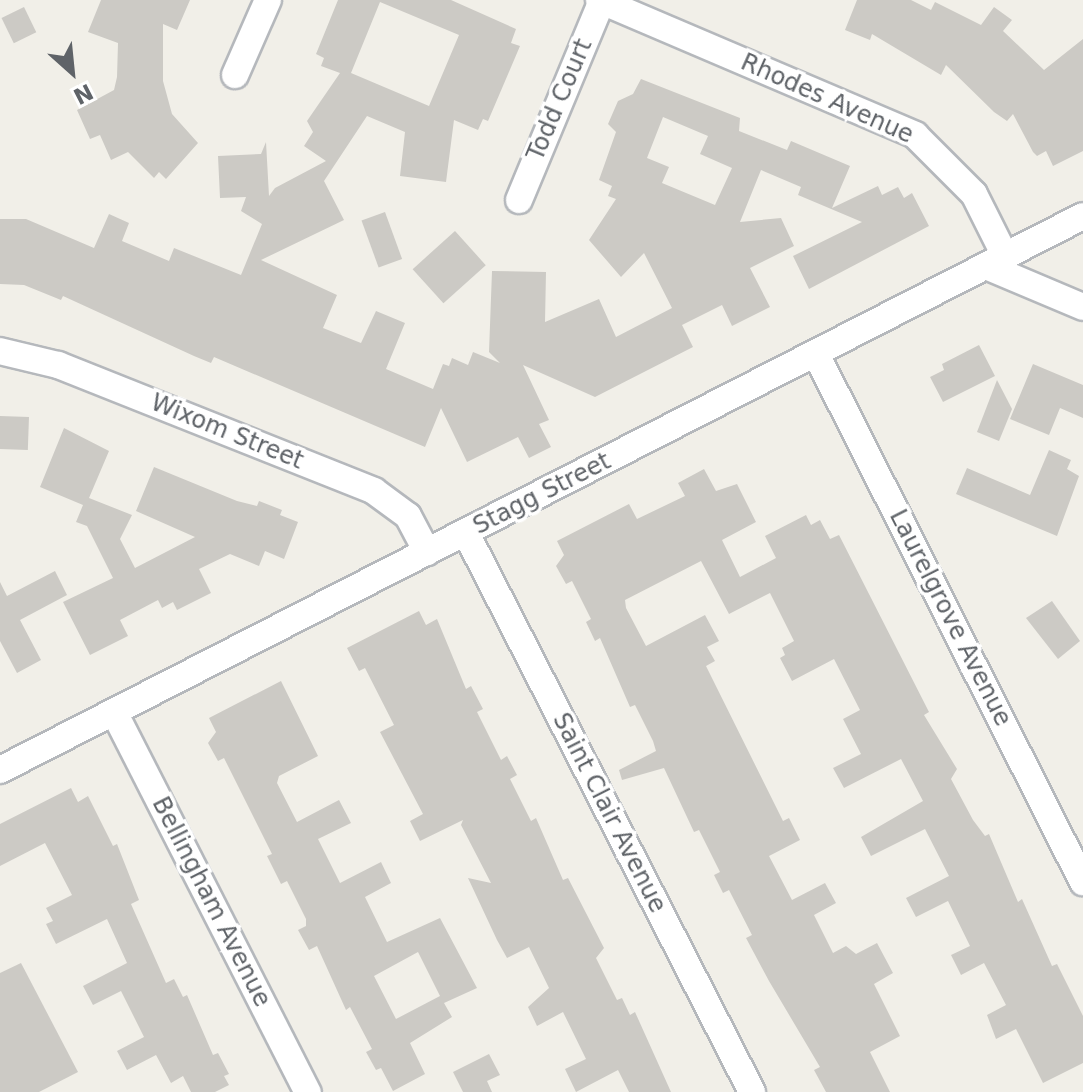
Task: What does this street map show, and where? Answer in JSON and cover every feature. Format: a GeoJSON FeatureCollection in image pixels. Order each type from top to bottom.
{"type":"FeatureCollection","features":[{"type":"Feature","properties":{"kind":"street"},"geometry":{"type":"LineString","coordinates":[[235,75],[268,0]]}},
{"type":"Feature","properties":{"kind":"street","name":"Todd Court"},"geometry":{"type":"LineString","coordinates":[[519,200],[601,1]]}},
{"type":"Feature","properties":{"kind":"street","name":"Rhodes Avenue"},"geometry":{"type":"LineString","coordinates":[[601,1],[915,135],[974,194],[996,261]]}},
{"type":"Feature","properties":{"kind":"street","name":"Stagg Street"},"geometry":{"type":"LineString","coordinates":[[0,770],[1083,216]]}},
{"type":"Feature","properties":{"kind":"street"},"geometry":{"type":"LineString","coordinates":[[996,261],[1083,307]]}},
{"type":"Feature","properties":{"kind":"street","name":"Wixom Street"},"geometry":{"type":"LineString","coordinates":[[0,351],[58,365],[374,491],[408,516],[427,552]]}},
{"type":"Feature","properties":{"kind":"street","name":"Laurelgrove Avenue"},"geometry":{"type":"LineString","coordinates":[[816,354],[1083,882]]}},
{"type":"Feature","properties":{"kind":"street","name":"Saint Clair Avenue"},"geometry":{"type":"LineString","coordinates":[[466,533],[752,1092]]}},
{"type":"Feature","properties":{"kind":"street","name":"Bellingham Avenue"},"geometry":{"type":"LineString","coordinates":[[114,712],[308,1092]]}},
{"type":"Feature","properties":{"kind":"building"},"geometry":{"type":"Polygon","coordinates":[[[101,0],[190,0],[177,30],[163,24],[163,81],[172,114],[198,143],[166,179],[159,172],[154,178],[128,152],[111,160],[100,135],[90,139],[77,110],[114,90],[117,77],[118,43],[88,32],[101,0]]]}},
{"type":"Feature","properties":{"kind":"building"},"geometry":{"type":"Polygon","coordinates":[[[338,0],[451,0],[516,29],[511,43],[520,46],[488,121],[483,119],[478,130],[454,120],[446,182],[400,176],[405,132],[367,116],[324,181],[344,220],[261,260],[337,295],[323,328],[361,343],[376,311],[405,323],[386,369],[433,389],[443,364],[449,366],[452,358],[468,365],[473,352],[500,363],[489,352],[492,271],[546,272],[545,322],[599,299],[616,337],[672,308],[644,253],[621,277],[589,240],[616,199],[608,196],[612,186],[599,180],[616,132],[608,124],[618,101],[633,94],[641,79],[740,118],[739,131],[787,150],[791,141],[850,166],[832,208],[878,186],[882,195],[898,187],[904,198],[912,193],[929,226],[809,289],[793,256],[862,222],[798,195],[801,187],[761,170],[740,222],[781,218],[794,246],[750,268],[770,307],[732,326],[722,305],[682,325],[693,347],[595,397],[523,365],[549,420],[539,424],[551,447],[529,458],[518,437],[467,462],[441,408],[425,447],[214,357],[211,363],[194,356],[63,296],[61,300],[24,285],[0,284],[0,219],[26,219],[94,248],[109,214],[129,223],[122,241],[169,261],[174,248],[241,275],[262,224],[241,211],[246,197],[220,198],[218,156],[261,154],[266,142],[269,196],[275,188],[326,161],[304,146],[313,132],[307,121],[340,73],[321,66],[324,58],[316,54],[338,0]],[[380,2],[351,73],[429,106],[459,35],[380,2]],[[663,117],[647,158],[669,167],[662,183],[715,205],[732,168],[700,154],[708,136],[663,117]]]}},
{"type":"Feature","properties":{"kind":"building"},"geometry":{"type":"Polygon","coordinates":[[[857,0],[911,0],[931,10],[935,2],[981,25],[994,7],[1012,20],[1003,31],[1044,70],[1083,39],[1083,151],[1053,166],[1046,151],[1037,156],[1033,152],[1013,114],[1007,121],[994,112],[946,65],[941,75],[872,34],[870,40],[845,30],[857,0]]]}},
{"type":"Feature","properties":{"kind":"building"},"geometry":{"type":"Polygon","coordinates":[[[24,7],[36,32],[14,43],[2,18],[24,7]]]}},
{"type":"Feature","properties":{"kind":"building"},"geometry":{"type":"Polygon","coordinates":[[[385,212],[402,259],[379,268],[362,221],[385,212]]]}},
{"type":"Feature","properties":{"kind":"building"},"geometry":{"type":"Polygon","coordinates":[[[455,231],[486,265],[443,303],[413,269],[455,231]]]}},
{"type":"Feature","properties":{"kind":"building"},"geometry":{"type":"Polygon","coordinates":[[[979,345],[995,376],[943,402],[930,377],[944,370],[942,364],[979,345]]]}},
{"type":"Feature","properties":{"kind":"building"},"geometry":{"type":"Polygon","coordinates":[[[1033,364],[1083,385],[1083,418],[1060,408],[1049,435],[1010,419],[1033,364]]]}},
{"type":"Feature","properties":{"kind":"building"},"geometry":{"type":"Polygon","coordinates":[[[997,380],[1012,409],[999,441],[977,432],[997,380]]]}},
{"type":"Feature","properties":{"kind":"building"},"geometry":{"type":"Polygon","coordinates":[[[0,416],[29,417],[28,450],[0,449],[0,416]]]}},
{"type":"Feature","properties":{"kind":"building"},"geometry":{"type":"Polygon","coordinates":[[[64,428],[109,451],[89,498],[132,515],[120,539],[135,568],[195,537],[136,511],[154,467],[237,501],[257,506],[259,501],[282,510],[280,515],[298,522],[284,559],[265,551],[259,566],[230,554],[199,569],[211,593],[177,610],[173,602],[162,608],[158,600],[120,620],[128,636],[90,655],[63,602],[113,578],[87,526],[76,522],[83,505],[40,487],[64,428]]]}},
{"type":"Feature","properties":{"kind":"building"},"geometry":{"type":"Polygon","coordinates":[[[1049,450],[1071,460],[1067,469],[1079,476],[1057,536],[956,494],[967,468],[1030,495],[1049,450]]]}},
{"type":"Feature","properties":{"kind":"building"},"geometry":{"type":"Polygon","coordinates":[[[704,469],[716,491],[737,484],[756,522],[722,540],[740,577],[776,558],[765,536],[806,515],[811,525],[820,520],[830,539],[839,535],[929,712],[924,715],[957,769],[951,779],[973,820],[985,836],[989,834],[1018,902],[1022,899],[1052,966],[1057,964],[1083,1016],[1083,1063],[1043,1083],[1016,1029],[996,1039],[987,1015],[1006,1005],[984,963],[961,975],[951,955],[970,946],[948,901],[916,917],[906,898],[949,876],[925,829],[871,856],[861,837],[923,801],[901,759],[844,788],[833,768],[861,754],[843,719],[860,710],[834,659],[792,681],[780,658],[785,655],[782,648],[794,641],[770,593],[729,614],[701,561],[625,600],[626,608],[646,646],[705,615],[719,641],[707,647],[715,661],[706,666],[783,821],[789,818],[800,840],[769,856],[792,900],[825,883],[836,903],[814,915],[833,953],[846,946],[856,954],[877,943],[893,973],[874,984],[900,1036],[870,1052],[890,1092],[826,1092],[814,1070],[820,1067],[746,938],[752,935],[729,890],[723,893],[714,875],[720,872],[699,830],[694,832],[664,768],[622,780],[619,770],[656,751],[635,705],[630,707],[600,638],[595,641],[586,622],[591,619],[572,581],[566,584],[556,566],[564,555],[557,541],[629,504],[637,519],[685,496],[678,483],[704,469]]]}},
{"type":"Feature","properties":{"kind":"building"},"geometry":{"type":"Polygon","coordinates":[[[55,571],[67,595],[20,620],[41,660],[17,673],[0,641],[0,582],[7,596],[55,571]]]}},
{"type":"Feature","properties":{"kind":"building"},"geometry":{"type":"Polygon","coordinates":[[[1052,601],[1080,641],[1058,659],[1026,618],[1052,601]]]}},
{"type":"Feature","properties":{"kind":"building"},"geometry":{"type":"Polygon","coordinates":[[[419,611],[426,625],[437,619],[466,689],[471,686],[483,709],[477,712],[501,760],[507,756],[517,775],[510,779],[531,821],[536,818],[563,880],[568,878],[604,948],[596,958],[617,1000],[622,998],[630,1015],[635,1012],[671,1092],[629,1092],[618,1070],[576,1092],[565,1069],[586,1059],[563,1012],[537,1026],[528,1007],[549,988],[529,947],[507,958],[497,940],[468,878],[491,883],[461,825],[463,820],[420,841],[410,821],[423,814],[380,732],[394,725],[365,668],[359,671],[347,648],[419,611]]]}},
{"type":"Feature","properties":{"kind":"building"},"geometry":{"type":"Polygon","coordinates":[[[281,681],[318,756],[279,776],[277,783],[297,822],[339,800],[351,823],[318,839],[340,883],[381,862],[391,883],[365,897],[387,942],[440,918],[477,988],[444,1003],[452,1017],[410,1043],[425,1074],[393,1091],[381,1068],[376,1070],[366,1052],[372,1049],[350,1007],[346,1010],[317,946],[309,950],[298,930],[306,926],[306,919],[287,881],[281,884],[267,856],[272,854],[224,758],[218,761],[208,743],[216,732],[209,718],[281,681]],[[418,952],[374,976],[396,1019],[440,996],[418,952]]]}},
{"type":"Feature","properties":{"kind":"building"},"geometry":{"type":"Polygon","coordinates":[[[71,788],[78,802],[88,796],[113,846],[117,844],[139,900],[131,904],[166,983],[174,979],[183,997],[187,995],[213,1055],[218,1053],[229,1074],[224,1076],[229,1085],[215,1092],[191,1092],[183,1076],[171,1083],[156,1055],[127,1070],[117,1051],[144,1037],[121,991],[93,1005],[83,986],[127,963],[107,919],[56,944],[46,924],[53,921],[46,908],[72,895],[45,843],[0,866],[0,824],[71,788]]]}},
{"type":"Feature","properties":{"kind":"building"},"geometry":{"type":"Polygon","coordinates":[[[21,963],[78,1072],[39,1092],[0,1092],[0,973],[21,963]]]}},
{"type":"Feature","properties":{"kind":"building"},"geometry":{"type":"Polygon","coordinates":[[[489,1054],[500,1075],[487,1081],[492,1092],[463,1092],[453,1072],[489,1054]]]}}]}
